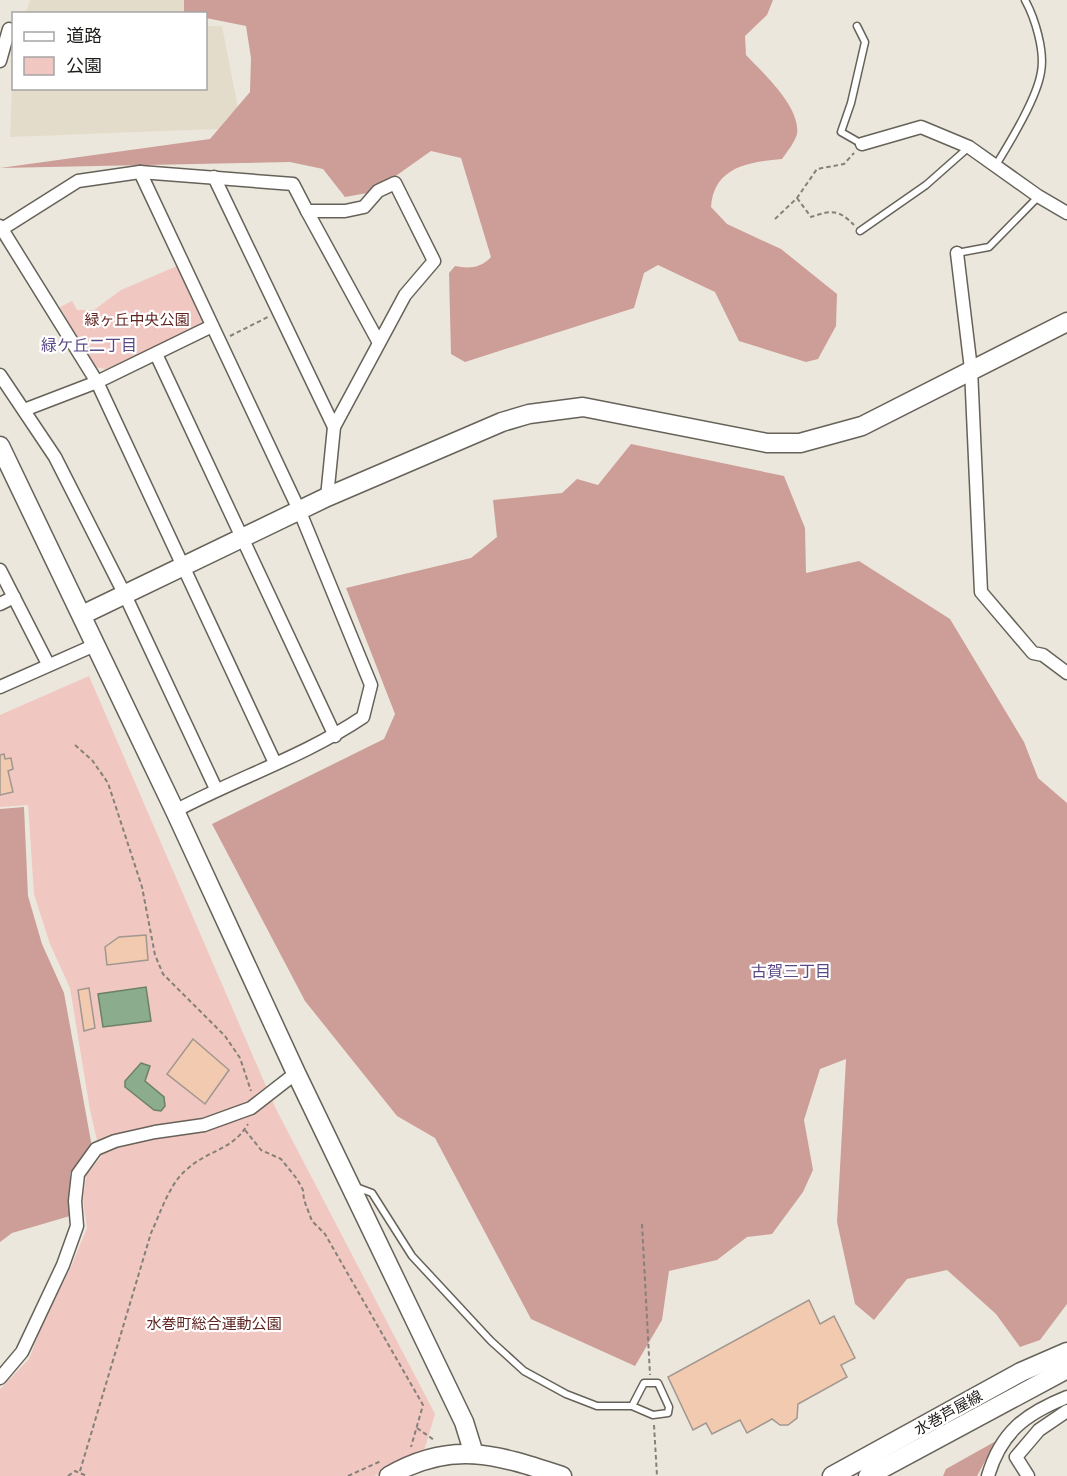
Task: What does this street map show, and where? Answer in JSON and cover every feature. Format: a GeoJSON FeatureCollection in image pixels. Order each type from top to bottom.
{"type":"FeatureCollection","features":[{"type":"Feature","properties":{"kind":"street"},"geometry":{"type":"LineString","coordinates":[[0,61],[9,29]]}},
{"type":"Feature","properties":{"kind":"street"},"geometry":{"type":"LineString","coordinates":[[862,144],[921,127],[969,147],[1038,196],[1067,213]]}},
{"type":"Feature","properties":{"kind":"street"},"geometry":{"type":"LineString","coordinates":[[140,172],[300,512],[371,686],[363,717],[334,736],[216,789],[175,811]]}},
{"type":"Feature","properties":{"kind":"street"},"geometry":{"type":"LineString","coordinates":[[275,764],[97,381],[1,227],[78,181],[140,172],[293,184],[378,341]]}},
{"type":"Feature","properties":{"kind":"street"},"geometry":{"type":"LineString","coordinates":[[213,177],[334,427]]}},
{"type":"Feature","properties":{"kind":"street"},"geometry":{"type":"LineString","coordinates":[[307,211],[345,211],[364,207],[378,191],[395,183],[434,261],[405,295],[378,341],[334,427],[327,497]]}},
{"type":"Feature","properties":{"kind":"street"},"geometry":{"type":"LineString","coordinates":[[957,253],[971,369],[981,592],[1033,653],[1043,655],[1067,673]]}},
{"type":"Feature","properties":{"kind":"street"},"geometry":{"type":"LineString","coordinates":[[82,615],[327,497],[502,422],[529,414],[584,407],[767,443],[800,443],[862,426],[1067,322]]}},
{"type":"Feature","properties":{"kind":"street"},"geometry":{"type":"LineString","coordinates":[[24,410],[97,381],[212,326]]}},
{"type":"Feature","properties":{"kind":"street"},"geometry":{"type":"LineString","coordinates":[[156,354],[334,736]]}},
{"type":"Feature","properties":{"kind":"street"},"geometry":{"type":"LineString","coordinates":[[0,375],[55,458],[125,595],[216,789]]}},
{"type":"Feature","properties":{"kind":"street"},"geometry":{"type":"LineString","coordinates":[[0,446],[175,811],[296,1073],[464,1422],[474,1454]]}},
{"type":"Feature","properties":{"kind":"street"},"geometry":{"type":"LineString","coordinates":[[0,570],[48,664]]}},
{"type":"Feature","properties":{"kind":"street"},"geometry":{"type":"LineString","coordinates":[[0,604],[14,597]]}},
{"type":"Feature","properties":{"kind":"street"},"geometry":{"type":"LineString","coordinates":[[0,687],[95,645]]}},
{"type":"Feature","properties":{"kind":"street"},"geometry":{"type":"LineString","coordinates":[[0,1378],[22,1352],[63,1265],[77,1226],[75,1200],[78,1174],[96,1149],[115,1141],[155,1132],[204,1125],[251,1107],[296,1073]]}},
{"type":"Feature","properties":{"kind":"street","name":"水巻芦屋線"},"geometry":{"type":"LineString","coordinates":[[832,1476],[1022,1372],[1067,1352]]}},
{"type":"Feature","properties":{"kind":"street","name":"水巻芦屋線"},"geometry":{"type":"LineString","coordinates":[[868,1476],[1067,1369]]}},
{"type":"Feature","properties":{"kind":"street"},"geometry":{"type":"LineString","coordinates":[[988,1476],[994,1454],[1007,1434],[1028,1416],[1063,1398],[1067,1411],[1038,1430],[1016,1457],[1028,1476]]}},
{"type":"Feature","properties":{"kind":"street"},"geometry":{"type":"LineString","coordinates":[[389,1476],[424,1459],[451,1452],[516,1461],[562,1476]]}},
{"type":"Feature","properties":{"kind":"lane"},"geometry":{"type":"LineString","coordinates":[[996,165],[1022,120],[1041,72],[1036,20],[1025,0]]}},
{"type":"Feature","properties":{"kind":"lane"},"geometry":{"type":"LineString","coordinates":[[857,26],[865,42],[851,103],[841,132],[862,144]]}},
{"type":"Feature","properties":{"kind":"lane"},"geometry":{"type":"LineString","coordinates":[[860,231],[926,185],[969,147]]}},
{"type":"Feature","properties":{"kind":"lane"},"geometry":{"type":"LineString","coordinates":[[957,253],[989,247],[1038,196]]}},
{"type":"Feature","properties":{"kind":"lane"},"geometry":{"type":"LineString","coordinates":[[344,1170],[351,1185],[372,1193],[412,1256],[491,1341],[524,1371],[566,1394],[597,1406],[632,1406],[653,1415],[668,1413],[669,1407],[658,1383],[650,1381],[644,1383],[632,1406]]}},
{"type":"Feature","properties":{"kind":"path"},"geometry":{"type":"LineString","coordinates":[[775,219],[797,198],[817,169],[844,164],[862,144]]}},
{"type":"Feature","properties":{"kind":"path"},"geometry":{"type":"LineString","coordinates":[[797,198],[811,217],[827,212],[842,213],[860,231]]}},
{"type":"Feature","properties":{"kind":"path"},"geometry":{"type":"LineString","coordinates":[[221,340],[279,312]]}},
{"type":"Feature","properties":{"kind":"path"},"geometry":{"type":"LineString","coordinates":[[75,746],[92,760],[108,783],[142,887],[154,954],[163,974],[214,1024],[240,1058],[250,1083],[251,1107],[249,1122],[238,1139],[203,1156],[182,1173],[151,1233],[80,1471]]}},
{"type":"Feature","properties":{"kind":"path"},"geometry":{"type":"LineString","coordinates":[[244,1130],[261,1150],[280,1159],[303,1190],[304,1200],[312,1221],[325,1234],[423,1405],[412,1447],[401,1452]]}},
{"type":"Feature","properties":{"kind":"path"},"geometry":{"type":"LineString","coordinates":[[642,1224],[650,1381]]}},
{"type":"Feature","properties":{"kind":"path"},"geometry":{"type":"LineString","coordinates":[[653,1415],[657,1476]]}},
{"type":"Feature","properties":{"kind":"path"},"geometry":{"type":"LineString","coordinates":[[417,1428],[439,1444]]}},
{"type":"Feature","properties":{"kind":"path"},"geometry":{"type":"LineString","coordinates":[[348,1476],[391,1457]]}},
{"type":"Feature","properties":{"kind":"path"},"geometry":{"type":"LineString","coordinates":[[68,1476],[80,1471]]}},
{"type":"Feature","properties":{"kind":"path"},"geometry":{"type":"LineString","coordinates":[[80,1471],[87,1476]]}},
{"type":"Feature","properties":{"kind":"shaded area"},"geometry":{"type":"Polygon","coordinates":[[[30,0],[184,0],[184,12],[26,12],[30,0]]]}},
{"type":"Feature","properties":{"kind":"shaded area"},"geometry":{"type":"Polygon","coordinates":[[[184,0],[773,0],[767,15],[745,36],[746,55],[787,102],[797,124],[797,134],[782,159],[745,165],[726,175],[719,183],[711,207],[727,224],[781,249],[837,294],[836,326],[818,359],[806,362],[739,341],[715,292],[658,265],[644,273],[634,308],[465,362],[451,354],[449,273],[455,266],[474,267],[491,257],[461,158],[431,151],[373,192],[345,197],[323,169],[290,162],[0,168],[210,139],[250,92],[251,58],[246,26],[207,18],[207,12],[184,12],[184,0]]]}},
{"type":"Feature","properties":{"kind":"shaded area"},"geometry":{"type":"Polygon","coordinates":[[[207,26],[222,26],[242,128],[10,137],[12,84],[12,90],[207,90],[207,26]]]}},
{"type":"Feature","properties":{"kind":"shaded area"},"geometry":{"type":"Polygon","coordinates":[[[631,444],[784,476],[805,528],[806,573],[859,561],[950,619],[1024,742],[1038,778],[1067,803],[1067,1304],[1040,1340],[1020,1347],[996,1314],[947,1270],[907,1279],[874,1320],[855,1304],[837,1222],[846,1059],[820,1069],[804,1120],[813,1170],[803,1192],[772,1234],[747,1237],[717,1260],[669,1271],[662,1320],[635,1366],[531,1319],[435,1138],[397,1116],[305,1001],[212,824],[384,739],[395,714],[346,588],[471,558],[497,537],[493,500],[562,493],[577,479],[598,485],[631,444]]]}},
{"type":"Feature","properties":{"kind":"shaded area"},"geometry":{"type":"Polygon","coordinates":[[[24,807],[28,896],[42,944],[64,993],[92,1147],[70,1173],[70,1216],[12,1233],[0,1242],[0,809],[24,807]]]}},
{"type":"Feature","properties":{"kind":"shaded area"},"geometry":{"type":"Polygon","coordinates":[[[146,987],[151,1021],[103,1027],[98,994],[146,987]]]}},
{"type":"Feature","properties":{"kind":"shaded area"},"geometry":{"type":"Polygon","coordinates":[[[141,1063],[150,1066],[145,1081],[164,1097],[165,1106],[161,1111],[154,1110],[125,1087],[125,1081],[141,1063]]]}},
{"type":"Feature","properties":{"kind":"shaded area"},"geometry":{"type":"Polygon","coordinates":[[[996,1441],[977,1476],[943,1476],[946,1469],[996,1441]]]}},
{"type":"Feature","properties":{"kind":"green space","name":"緑ヶ丘中央公園"},"geometry":{"type":"Polygon","coordinates":[[[177,266],[203,318],[201,325],[106,369],[94,367],[60,307],[72,301],[77,310],[94,310],[121,290],[177,266]]]}},
{"type":"Feature","properties":{"kind":"green space","name":"水巻町総合運動公園"},"geometry":{"type":"Polygon","coordinates":[[[89,676],[275,1107],[435,1414],[423,1454],[374,1476],[0,1476],[0,1389],[29,1359],[45,1317],[70,1269],[87,1228],[83,1201],[86,1175],[101,1157],[90,1110],[70,988],[50,944],[34,894],[28,805],[0,807],[0,715],[89,676]]]}},
{"type":"Feature","properties":{"kind":"building"},"geometry":{"type":"Polygon","coordinates":[[[4,754],[5,759],[11,758],[13,769],[8,771],[13,792],[0,795],[0,755],[4,754]]]}},
{"type":"Feature","properties":{"kind":"building"},"geometry":{"type":"Polygon","coordinates":[[[146,935],[148,960],[107,965],[105,947],[119,937],[146,935]]]}},
{"type":"Feature","properties":{"kind":"building"},"geometry":{"type":"Polygon","coordinates":[[[89,988],[95,1028],[84,1031],[78,990],[89,988]]]}},
{"type":"Feature","properties":{"kind":"building"},"geometry":{"type":"Polygon","coordinates":[[[193,1039],[229,1070],[205,1104],[167,1074],[193,1039]]]}},
{"type":"Feature","properties":{"kind":"building"},"geometry":{"type":"Polygon","coordinates":[[[809,1300],[820,1324],[834,1316],[855,1358],[841,1365],[847,1377],[798,1404],[797,1418],[788,1425],[780,1425],[772,1419],[747,1433],[740,1420],[712,1434],[706,1423],[693,1430],[668,1377],[809,1300]]]}},
{"type":"Feature","properties":{"kind":"district","name":"緑ケ丘二丁目"},"geometry":{"type":"Point","coordinates":[89,345]}},
{"type":"Feature","properties":{"kind":"district","name":"古賀三丁目"},"geometry":{"type":"Point","coordinates":[791,971]}}]}
